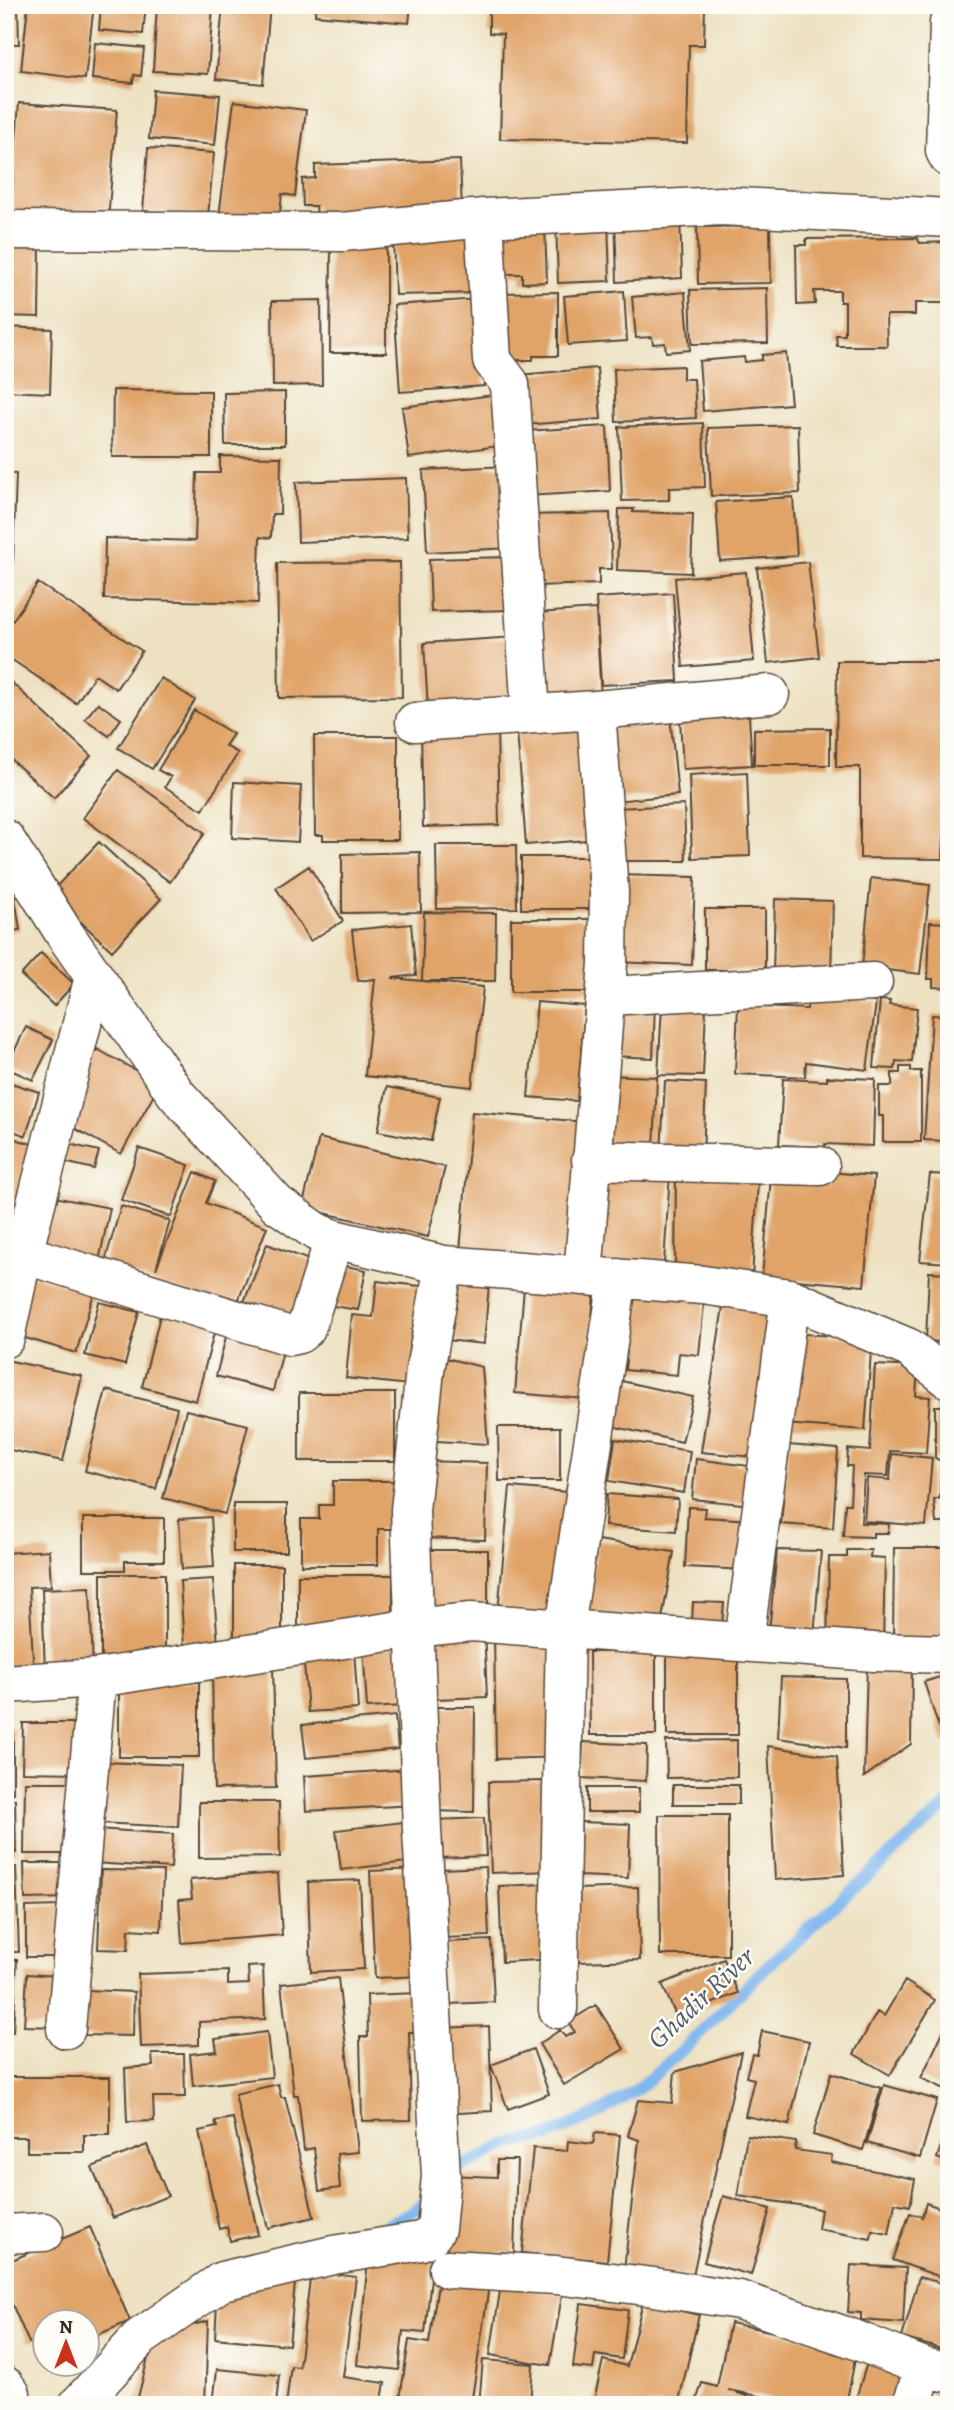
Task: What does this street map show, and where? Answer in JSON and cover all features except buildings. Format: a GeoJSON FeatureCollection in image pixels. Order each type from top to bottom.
{"type":"FeatureCollection","features":[{"type":"Feature","properties":{"kind":"street"},"geometry":{"type":"LineString","coordinates":[[949,23],[945,151],[949,158]]}},
{"type":"Feature","properties":{"kind":"street"},"geometry":{"type":"LineString","coordinates":[[5,230],[342,232],[484,218],[721,206],[949,218]]}},
{"type":"Feature","properties":{"kind":"street"},"geometry":{"type":"LineString","coordinates":[[484,218],[492,360],[510,384],[531,714]]}},
{"type":"Feature","properties":{"kind":"street"},"geometry":{"type":"LineString","coordinates":[[415,722],[596,710],[770,694]]}},
{"type":"Feature","properties":{"kind":"street"},"geometry":{"type":"LineString","coordinates":[[558,2009],[565,1628],[600,1277],[592,1160],[607,996],[609,892],[596,710]]}},
{"type":"Feature","properties":{"kind":"street"},"geometry":{"type":"LineString","coordinates":[[7,845],[94,977],[177,1095],[276,1205],[317,1232],[334,1239],[444,1265],[703,1285],[790,1298],[909,1348],[949,1379]]}},
{"type":"Feature","properties":{"kind":"street"},"geometry":{"type":"LineString","coordinates":[[5,1338],[23,1254],[94,977]]}},
{"type":"Feature","properties":{"kind":"street"},"geometry":{"type":"LineString","coordinates":[[607,996],[873,982]]}},
{"type":"Feature","properties":{"kind":"street"},"geometry":{"type":"LineString","coordinates":[[592,1160],[820,1166]]}},
{"type":"Feature","properties":{"kind":"street"},"geometry":{"type":"LineString","coordinates":[[23,1254],[290,1336],[299,1335],[306,1328],[334,1239]]}},
{"type":"Feature","properties":{"kind":"street"},"geometry":{"type":"LineString","coordinates":[[78,2405],[141,2337],[222,2281],[333,2255],[421,2241],[432,2235],[436,2229],[441,2176],[435,2096],[410,1510],[425,1370],[444,1265]]}},
{"type":"Feature","properties":{"kind":"street"},"geometry":{"type":"LineString","coordinates":[[744,1641],[790,1298]]}},
{"type":"Feature","properties":{"kind":"street"},"geometry":{"type":"LineString","coordinates":[[5,1684],[97,1678],[414,1628],[471,1622],[885,1653],[949,1654]]}},
{"type":"Feature","properties":{"kind":"street"},"geometry":{"type":"LineString","coordinates":[[66,2029],[97,1678]]}},
{"type":"Feature","properties":{"kind":"street"},"geometry":{"type":"LineString","coordinates":[[5,2234],[44,2232]]}},
{"type":"Feature","properties":{"kind":"street"},"geometry":{"type":"LineString","coordinates":[[448,2269],[556,2275],[740,2301],[937,2370],[912,2405]]}},
{"type":"Feature","properties":{"kind":"waterway","name":"Ghadir River"},"geometry":{"type":"LineString","coordinates":[[450,2169],[475,2161],[505,2145],[548,2136],[597,2114],[638,2089],[687,2046],[768,1965],[949,1803]]}},
{"type":"Feature","properties":{"kind":"waterway","name":"Ghadir River"},"geometry":{"type":"LineString","coordinates":[[371,2233],[410,2213],[430,2198]]}}]}
